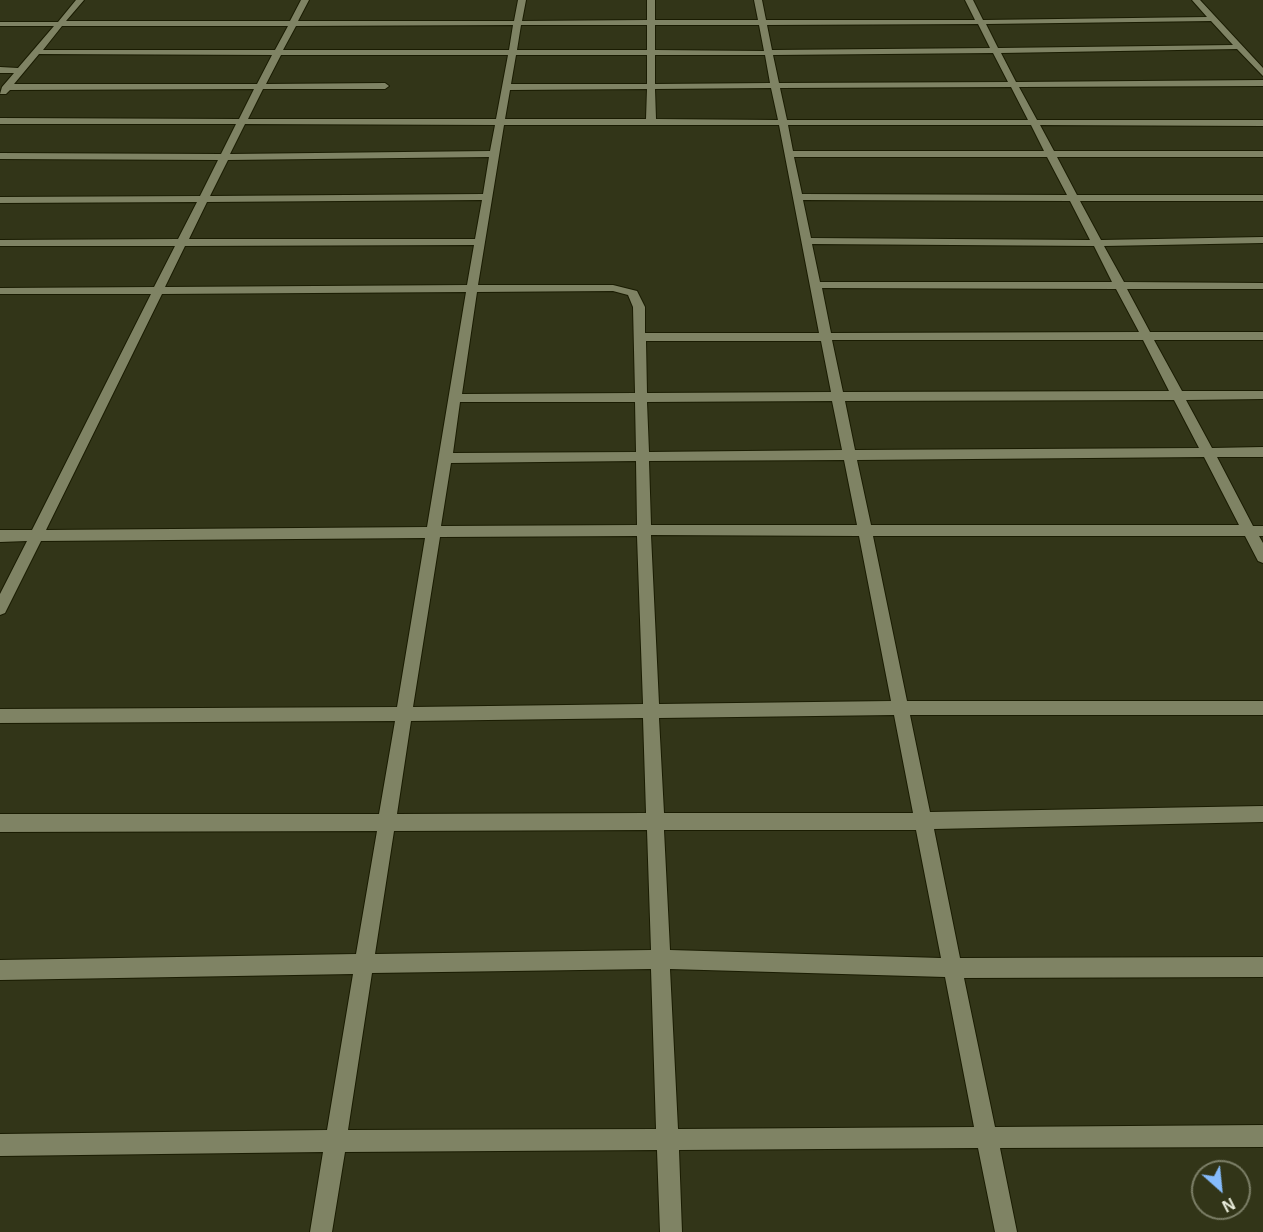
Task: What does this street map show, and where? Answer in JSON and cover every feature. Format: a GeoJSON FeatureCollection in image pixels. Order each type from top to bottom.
{"type":"FeatureCollection","features":[{"type":"Feature","properties":{"kind":"street"},"geometry":{"type":"LineString","coordinates":[[0,95],[80,0]]}},
{"type":"Feature","properties":{"kind":"street"},"geometry":{"type":"LineString","coordinates":[[0,609],[242,121],[305,0]]}},
{"type":"Feature","properties":{"kind":"street"},"geometry":{"type":"LineString","coordinates":[[321,1232],[494,154],[522,0]]}},
{"type":"Feature","properties":{"kind":"street"},"geometry":{"type":"LineString","coordinates":[[651,0],[651,121]]}},
{"type":"Feature","properties":{"kind":"street"},"geometry":{"type":"LineString","coordinates":[[758,0],[1006,1232]]}},
{"type":"Feature","properties":{"kind":"street"},"geometry":{"type":"LineString","coordinates":[[969,0],[1209,452],[1256,531],[1263,557]]}},
{"type":"Feature","properties":{"kind":"street"},"geometry":{"type":"LineString","coordinates":[[1196,0],[1263,73]]}},
{"type":"Feature","properties":{"kind":"street"},"geometry":{"type":"LineString","coordinates":[[0,24],[518,21],[980,22],[1214,19]]}},
{"type":"Feature","properties":{"kind":"street"},"geometry":{"type":"LineString","coordinates":[[36,52],[770,53],[1239,47]]}},
{"type":"Feature","properties":{"kind":"street"},"geometry":{"type":"LineString","coordinates":[[0,70],[20,71]]}},
{"type":"Feature","properties":{"kind":"street"},"geometry":{"type":"LineString","coordinates":[[506,87],[1263,83]]}},
{"type":"Feature","properties":{"kind":"street"},"geometry":{"type":"LineString","coordinates":[[6,87],[385,86]]}},
{"type":"Feature","properties":{"kind":"street"},"geometry":{"type":"LineString","coordinates":[[0,121],[1263,123]]}},
{"type":"Feature","properties":{"kind":"street"},"geometry":{"type":"LineString","coordinates":[[0,156],[224,158],[494,154]]}},
{"type":"Feature","properties":{"kind":"street"},"geometry":{"type":"LineString","coordinates":[[790,154],[1053,156],[1263,154]]}},
{"type":"Feature","properties":{"kind":"street"},"geometry":{"type":"LineString","coordinates":[[0,200],[488,197]]}},
{"type":"Feature","properties":{"kind":"street"},"geometry":{"type":"LineString","coordinates":[[798,197],[1263,198]]}},
{"type":"Feature","properties":{"kind":"street"},"geometry":{"type":"LineString","coordinates":[[807,241],[1098,243],[1263,240]]}},
{"type":"Feature","properties":{"kind":"street"},"geometry":{"type":"LineString","coordinates":[[0,243],[480,242]]}},
{"type":"Feature","properties":{"kind":"street"},"geometry":{"type":"LineString","coordinates":[[816,285],[1263,286]]}},
{"type":"Feature","properties":{"kind":"street"},"geometry":{"type":"LineString","coordinates":[[0,291],[613,288],[633,293],[639,307],[644,530],[671,1232]]}},
{"type":"Feature","properties":{"kind":"street"},"geometry":{"type":"LineString","coordinates":[[640,337],[1263,336]]}},
{"type":"Feature","properties":{"kind":"street"},"geometry":{"type":"LineString","coordinates":[[456,398],[1263,394]]}},
{"type":"Feature","properties":{"kind":"street"},"geometry":{"type":"LineString","coordinates":[[447,458],[1263,452]]}},
{"type":"Feature","properties":{"kind":"street"},"geometry":{"type":"LineString","coordinates":[[0,536],[644,530],[1256,531]]}},
{"type":"Feature","properties":{"kind":"street"},"geometry":{"type":"LineString","coordinates":[[0,716],[900,708],[1263,708]]}},
{"type":"Feature","properties":{"kind":"street"},"geometry":{"type":"LineString","coordinates":[[0,823],[656,823],[922,821],[1263,814]]}},
{"type":"Feature","properties":{"kind":"street"},"geometry":{"type":"LineString","coordinates":[[0,970],[661,959],[953,968],[1263,967]]}},
{"type":"Feature","properties":{"kind":"street"},"geometry":{"type":"LineString","coordinates":[[0,1145],[668,1138],[987,1139],[1263,1136]]}}]}
